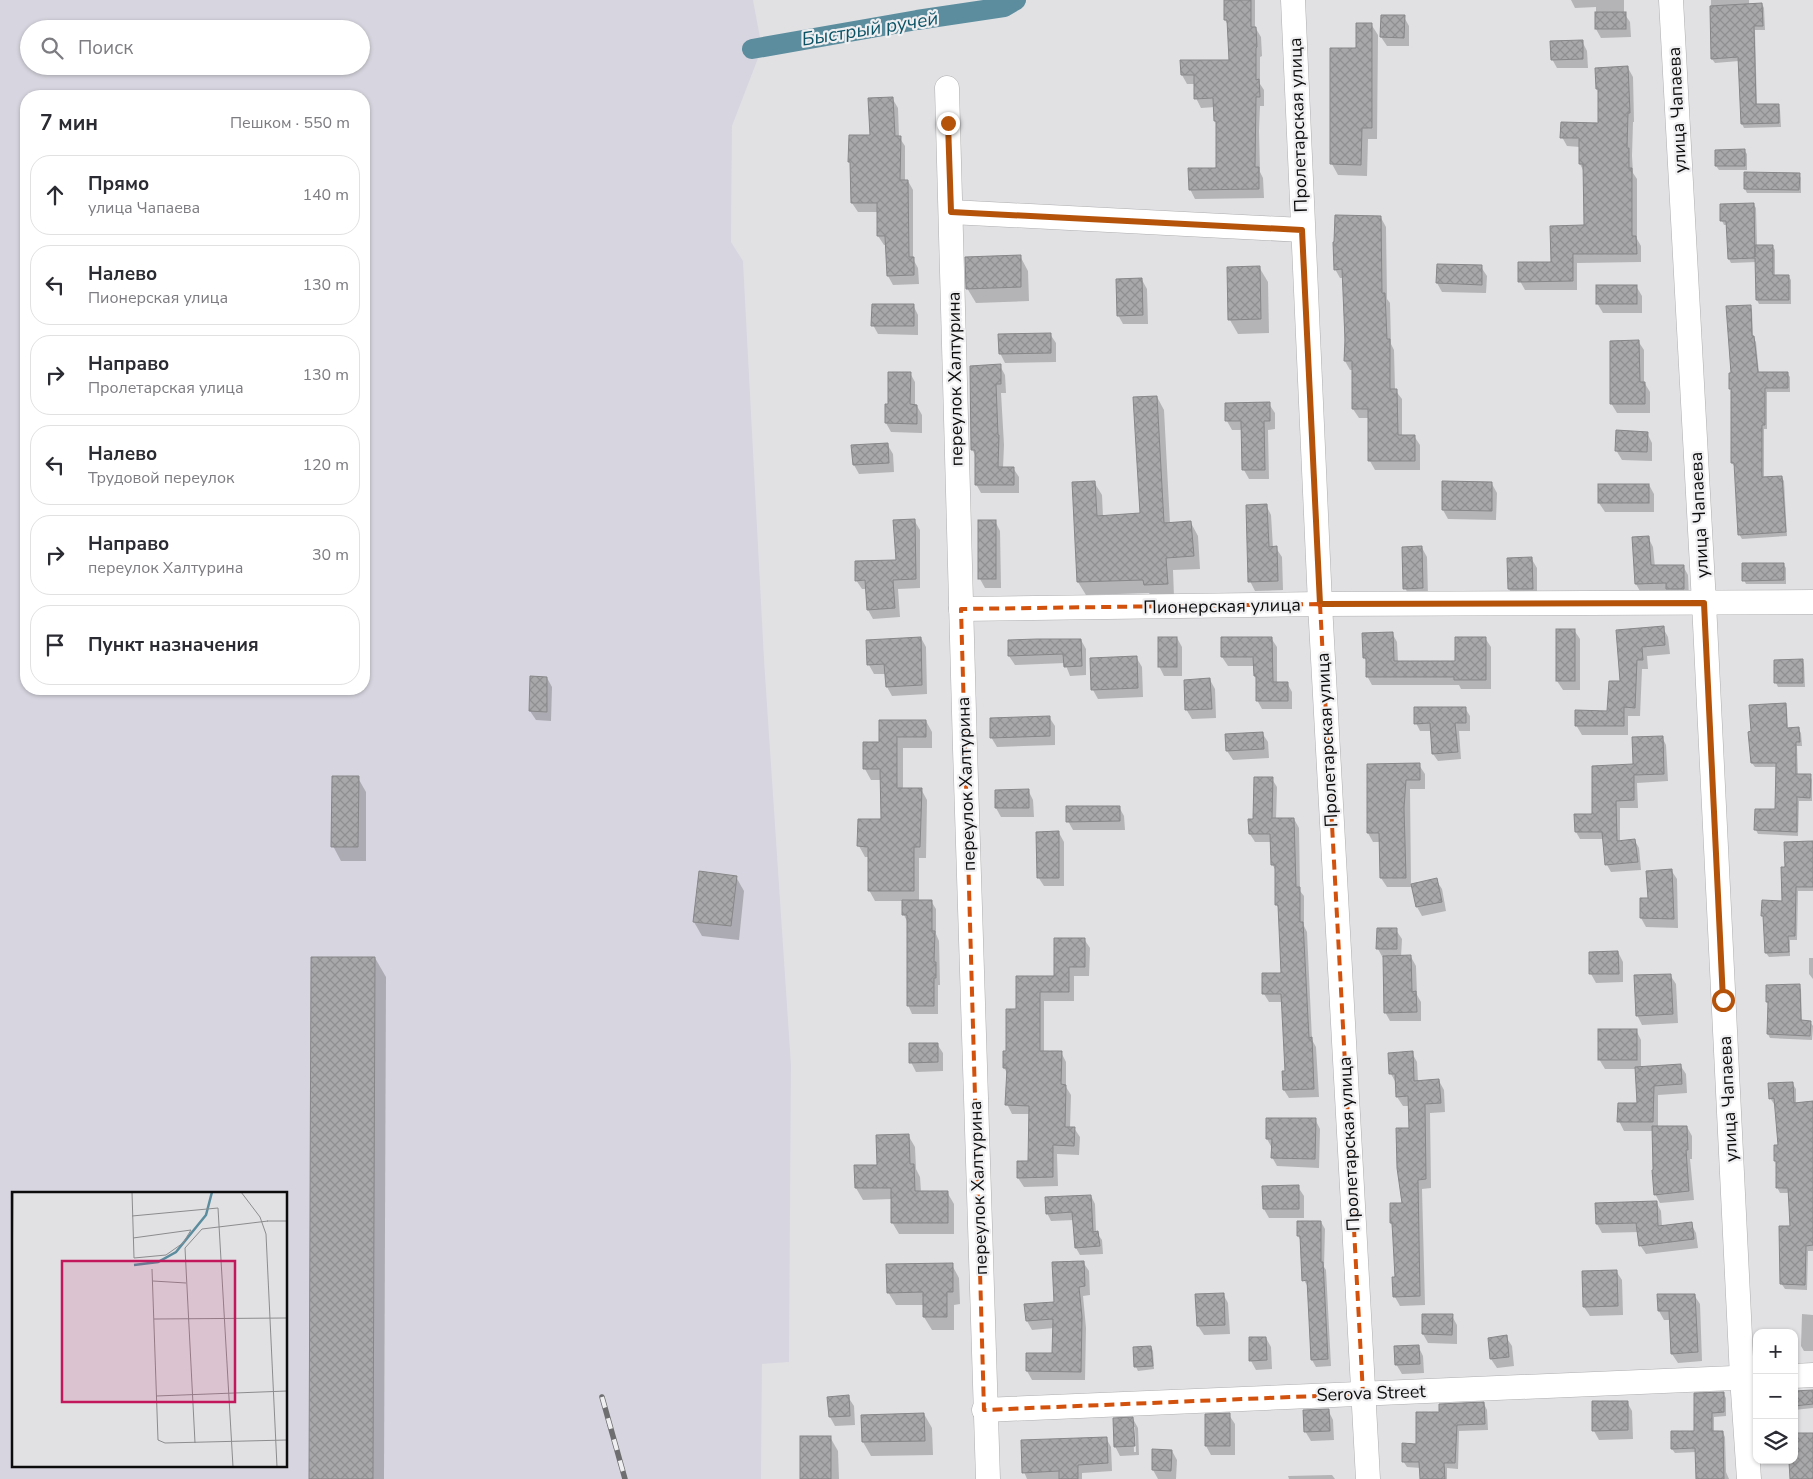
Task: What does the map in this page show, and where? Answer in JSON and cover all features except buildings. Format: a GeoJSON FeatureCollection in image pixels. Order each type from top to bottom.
{"type":"FeatureCollection","features":[{"type":"Feature","properties":{"kind":"street","name":"Пролетарская улица"},"geometry":{"type":"LineString","coordinates":[[1293,0],[1320,604],[1368,1479]]}},
{"type":"Feature","properties":{"kind":"street","name":"улица Чапаева"},"geometry":{"type":"LineString","coordinates":[[1671,0],[1749,1377],[1749,1479]]}},
{"type":"Feature","properties":{"kind":"street","name":"переулок Халтурина"},"geometry":{"type":"LineString","coordinates":[[947,88],[984,1410],[988,1479]]}},
{"type":"Feature","properties":{"kind":"street"},"geometry":{"type":"LineString","coordinates":[[951,212],[1302,230]]}},
{"type":"Feature","properties":{"kind":"street","name":"Пионерская улица"},"geometry":{"type":"LineString","coordinates":[[961,609],[1320,604],[1813,602]]}},
{"type":"Feature","properties":{"kind":"street"},"geometry":{"type":"LineString","coordinates":[[1798,1376],[1813,1375]]}},
{"type":"Feature","properties":{"kind":"street","name":"Serova Street"},"geometry":{"type":"LineString","coordinates":[[984,1410],[1749,1377]]}},
{"type":"Feature","properties":{"kind":"highlighted area"},"geometry":{"type":"Polygon","coordinates":[[[1320,604],[1363,1394],[984,1410],[961,609],[1320,604]]]}},
{"type":"Feature","properties":{"kind":"shaded area"},"geometry":{"type":"Polygon","coordinates":[[[0,0],[753,0],[762,48],[732,126],[731,242],[743,261],[764,659],[791,1065],[789,1362],[762,1364],[761,1479],[0,1479],[0,0]]]}},
{"type":"Feature","properties":{"kind":"waterway","name":"Быстрый ручей"},"geometry":{"type":"LineString","coordinates":[[752,49],[1004,7],[1016,0]]}},
{"type":"Feature","properties":{"kind":"railway"},"geometry":{"type":"LineString","coordinates":[[602,1397],[625,1479]]}},
{"type":"Feature","properties":{"kind":"route"},"geometry":{"type":"LineString","coordinates":[[948,123],[951,212],[1302,230],[1320,604],[1704,603],[1723,1000]]}}]}
